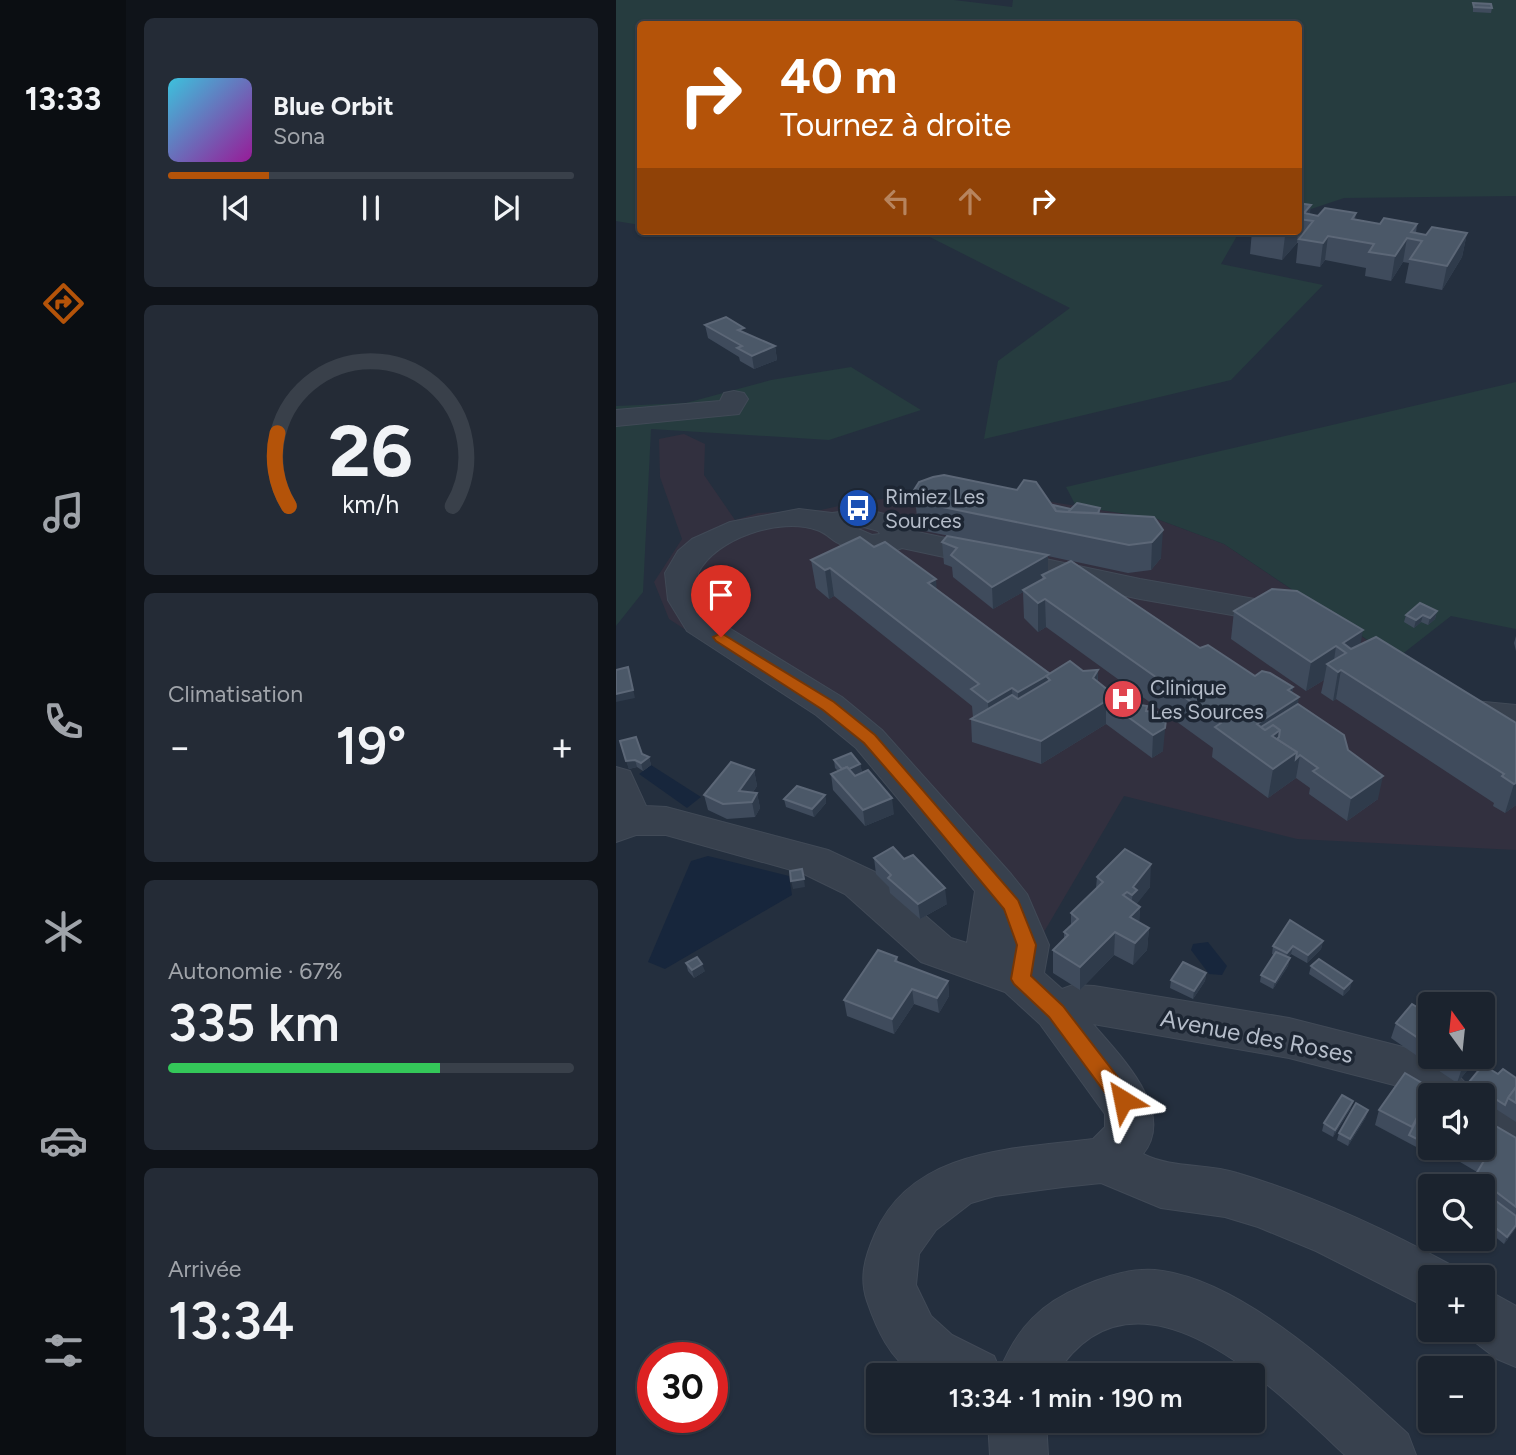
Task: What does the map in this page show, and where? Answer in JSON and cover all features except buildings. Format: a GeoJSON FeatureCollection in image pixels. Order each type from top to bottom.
{"type":"FeatureCollection","features":[{"type":"Feature","properties":{"kind":"street"},"geometry":{"type":"LineString","coordinates":[[616,418],[729,408],[734,399]]}},
{"type":"Feature","properties":{"kind":"street"},"geometry":{"type":"LineString","coordinates":[[1003,973],[1025,936],[1012,905],[869,739],[829,706],[699,624],[685,604],[680,589],[684,569],[693,556],[714,539],[764,521],[798,518],[829,523],[857,540],[876,545],[887,544],[897,537],[1140,589],[1309,618],[1320,625]]}},
{"type":"Feature","properties":{"kind":"street"},"geometry":{"type":"LineString","coordinates":[[1433,692],[1466,712],[1516,717]]}},
{"type":"Feature","properties":{"kind":"street"},"geometry":{"type":"LineString","coordinates":[[616,781],[624,823],[666,821],[814,861],[860,883],[936,950],[1003,973],[1056,1011],[1116,1087],[1129,1113],[1129,1135],[1106,1159]]}},
{"type":"Feature","properties":{"kind":"street","name":"Avenue des Roses"},"geometry":{"type":"LineString","coordinates":[[1056,1011],[1073,1004],[1094,1005],[1289,1038],[1407,1068],[1430,1083]]}},
{"type":"Feature","properties":{"kind":"street"},"geometry":{"type":"LineString","coordinates":[[1495,1124],[1516,1138]]}},
{"type":"Feature","properties":{"kind":"street"},"geometry":{"type":"LineString","coordinates":[[945,1363],[936,1359],[915,1339],[898,1315],[887,1279],[895,1244],[916,1211],[945,1189],[1008,1170],[1106,1159],[1129,1173],[1170,1188],[1229,1194],[1276,1209],[1379,1255],[1418,1276]]}},
{"type":"Feature","properties":{"kind":"street"},"geometry":{"type":"LineString","coordinates":[[1031,1363],[1058,1326],[1095,1308],[1128,1298],[1162,1297],[1198,1310],[1248,1339],[1323,1395],[1387,1455]]}},
{"type":"Feature","properties":{"kind":"street"},"geometry":{"type":"LineString","coordinates":[[1495,1324],[1516,1340]]}},
{"type":"Feature","properties":{"kind":"street"},"geometry":{"type":"LineString","coordinates":[[1018,1433],[1019,1455]]}},
{"type":"Feature","properties":{"kind":"shaded area","name":"Clinique Les Sources"},"geometry":{"type":"Polygon","coordinates":[[[684,434],[705,444],[704,475],[735,520],[758,513],[821,510],[856,502],[972,489],[1157,519],[1224,544],[1516,740],[1516,850],[1297,839],[1124,796],[1041,937],[983,901],[851,738],[669,619],[654,582],[682,539],[660,477],[659,439],[684,434]]]}},
{"type":"Feature","properties":{"kind":"green space"},"geometry":{"type":"Polygon","coordinates":[[[616,0],[954,0],[1012,7],[1013,0],[1516,0],[1516,196],[1344,198],[1302,212],[1302,21],[637,21],[637,224],[616,221],[616,0]]]}},
{"type":"Feature","properties":{"kind":"green space"},"geometry":{"type":"Polygon","coordinates":[[[926,235],[1237,235],[1221,264],[1323,285],[1231,380],[984,439],[998,361],[1070,308],[926,235]]]}},
{"type":"Feature","properties":{"kind":"green space"},"geometry":{"type":"Polygon","coordinates":[[[851,367],[921,410],[829,440],[651,429],[643,592],[616,626],[616,406],[686,403],[771,380],[851,367]]]}},
{"type":"Feature","properties":{"kind":"green space"},"geometry":{"type":"Polygon","coordinates":[[[1516,382],[1516,629],[1451,616],[1396,659],[1224,544],[1157,519],[1076,506],[1066,487],[1516,382]]]}},
{"type":"Feature","properties":{"kind":"water"},"geometry":{"type":"Polygon","coordinates":[[[651,765],[701,797],[687,808],[639,774],[651,765]]]}},
{"type":"Feature","properties":{"kind":"water"},"geometry":{"type":"Polygon","coordinates":[[[708,856],[789,876],[792,895],[665,969],[648,962],[691,861],[708,856]]]}},
{"type":"Feature","properties":{"kind":"water"},"geometry":{"type":"Polygon","coordinates":[[[1208,942],[1227,966],[1222,975],[1209,974],[1191,950],[1193,944],[1208,942]]]}},
{"type":"Feature","properties":{"kind":"place","name":"Rimiez Les Sources"},"geometry":{"type":"Point","coordinates":[858,508]}},
{"type":"Feature","properties":{"kind":"place","name":"Clinique Les Sources"},"geometry":{"type":"Point","coordinates":[1123,699]}},
{"type":"Feature","properties":{"kind":"route"},"geometry":{"type":"LineString","coordinates":[[721,637],[829,706],[869,739],[916,792],[1012,905],[1027,945],[1021,979],[1056,1011],[1116,1087],[1123,1100]]}}]}
